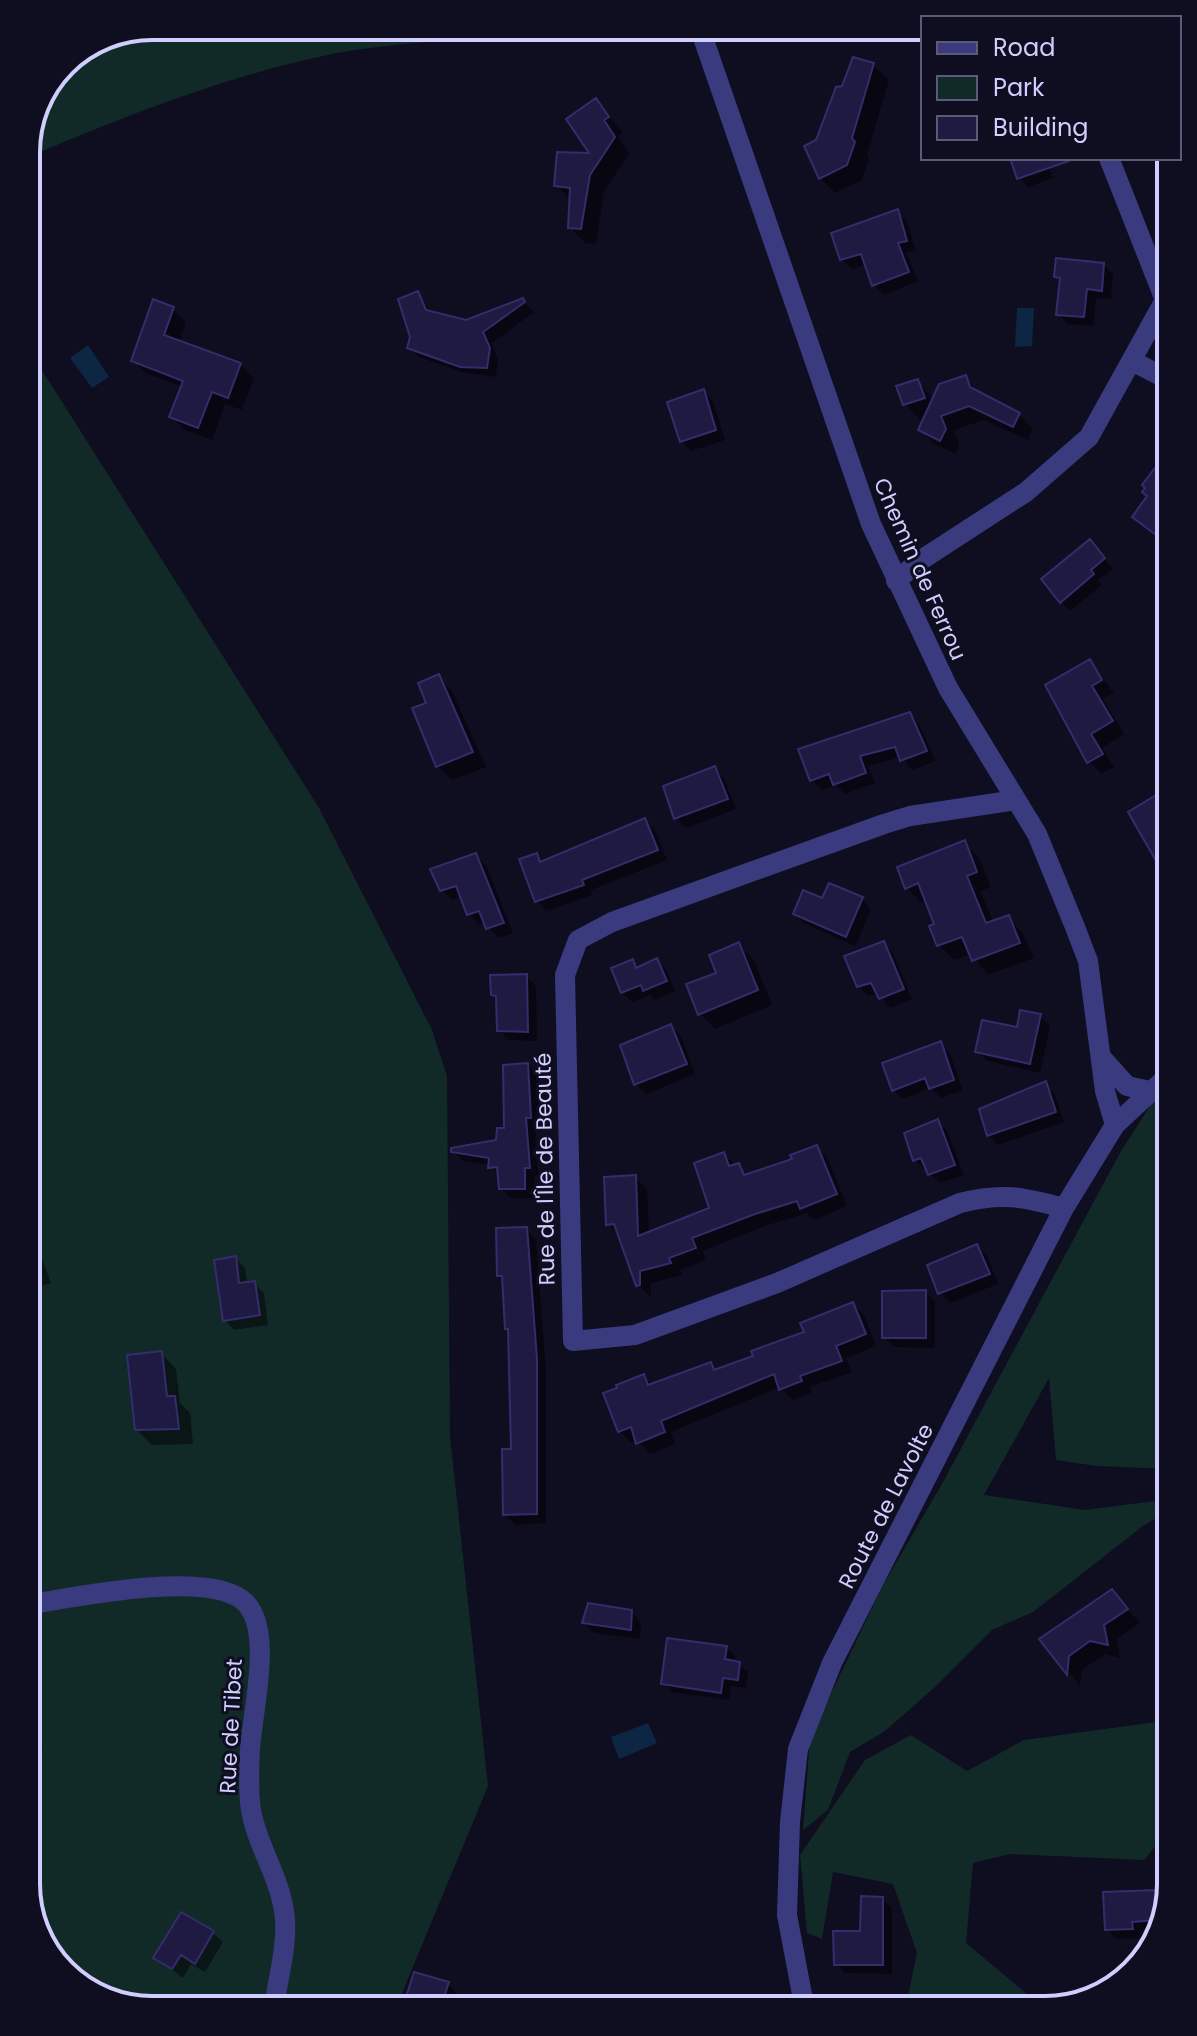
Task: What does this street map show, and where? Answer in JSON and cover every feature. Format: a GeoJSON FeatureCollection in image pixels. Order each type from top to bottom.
{"type":"FeatureCollection","features":[{"type":"Feature","properties":{"kind":"street","name":"Chemin de Ferrou"},"geometry":{"type":"LineString","coordinates":[[704,40],[847,460],[896,581],[948,688],[1037,834],[1088,961],[1107,1104],[1115,1125]]}},
{"type":"Feature","properties":{"kind":"street"},"geometry":{"type":"LineString","coordinates":[[1110,160],[1157,269]]}},
{"type":"Feature","properties":{"kind":"street"},"geometry":{"type":"LineString","coordinates":[[896,581],[918,562],[1026,492],[1089,437],[1157,314]]}},
{"type":"Feature","properties":{"kind":"street"},"geometry":{"type":"LineString","coordinates":[[1132,361],[1157,374]]}},
{"type":"Feature","properties":{"kind":"street","name":"Rue de l'Île de Beauté"},"geometry":{"type":"LineString","coordinates":[[1016,800],[910,816],[884,824],[612,922],[578,940],[565,975],[573,1341],[635,1335],[777,1283],[975,1199],[1012,1195],[1064,1208]]}},
{"type":"Feature","properties":{"kind":"street"},"geometry":{"type":"LineString","coordinates":[[1101,1057],[1127,1086],[1150,1091]]}},
{"type":"Feature","properties":{"kind":"street","name":"Route de Lavolte"},"geometry":{"type":"LineString","coordinates":[[802,1996],[787,1915],[790,1822],[798,1749],[832,1663],[1064,1208],[1115,1125],[1157,1085]]}},
{"type":"Feature","properties":{"kind":"street","name":"Rue de Tibet"},"geometry":{"type":"LineString","coordinates":[[40,1603],[127,1590],[213,1587],[229,1592],[250,1606],[260,1630],[249,1751],[251,1812],[275,1872],[285,1920],[276,1996]]}},
{"type":"Feature","properties":{"kind":"green space"},"geometry":{"type":"Polygon","coordinates":[[[451,40],[386,46],[297,62],[218,84],[40,152],[44,123],[63,84],[96,55],[130,42],[451,40]]]}},
{"type":"Feature","properties":{"kind":"green space"},"geometry":{"type":"Polygon","coordinates":[[[40,367],[319,808],[432,1030],[447,1076],[450,1437],[488,1786],[401,1996],[130,1994],[102,1984],[78,1968],[59,1946],[44,1913],[40,1884],[40,367]]]}},
{"type":"Feature","properties":{"kind":"green space"},"geometry":{"type":"Polygon","coordinates":[[[1157,1099],[1157,1468],[1097,1466],[1056,1460],[1049,1378],[984,1495],[1085,1510],[1157,1501],[1157,1518],[1033,1612],[992,1630],[885,1731],[850,1752],[828,1810],[803,1830],[810,1738],[882,1587],[943,1482],[1121,1151],[1157,1099]]]}},
{"type":"Feature","properties":{"kind":"green space"},"geometry":{"type":"Polygon","coordinates":[[[1157,1722],[1157,1844],[1144,1860],[1010,1854],[973,1863],[966,1943],[1029,1996],[908,1996],[917,1953],[893,1884],[833,1872],[822,1939],[807,1933],[800,1855],[865,1760],[911,1735],[967,1771],[1024,1740],[1157,1722]]]}},
{"type":"Feature","properties":{"kind":"water"},"geometry":{"type":"Polygon","coordinates":[[[1017,308],[1034,308],[1032,346],[1015,347],[1017,308]]]}},
{"type":"Feature","properties":{"kind":"water"},"geometry":{"type":"Polygon","coordinates":[[[88,345],[109,377],[92,388],[70,358],[88,345]]]}},
{"type":"Feature","properties":{"kind":"water"},"geometry":{"type":"Polygon","coordinates":[[[648,1723],[657,1743],[619,1759],[611,1737],[648,1723]]]}},
{"type":"Feature","properties":{"kind":"building"},"geometry":{"type":"Polygon","coordinates":[[[853,57],[874,63],[852,138],[855,142],[847,165],[819,179],[804,146],[816,140],[836,87],[842,86],[853,57]]]}},
{"type":"Feature","properties":{"kind":"building"},"geometry":{"type":"Polygon","coordinates":[[[596,98],[609,117],[604,120],[615,137],[590,175],[581,229],[568,228],[570,188],[554,186],[557,152],[589,153],[566,119],[596,98]]]}},
{"type":"Feature","properties":{"kind":"building"},"geometry":{"type":"Polygon","coordinates":[[[1011,160],[1069,160],[1069,161],[1017,179],[1011,160]]]}},
{"type":"Feature","properties":{"kind":"building"},"geometry":{"type":"Polygon","coordinates":[[[898,209],[907,241],[898,243],[909,272],[872,286],[861,254],[840,260],[831,233],[898,209]]]}},
{"type":"Feature","properties":{"kind":"building"},"geometry":{"type":"Polygon","coordinates":[[[1056,258],[1104,263],[1102,291],[1087,289],[1084,317],[1056,315],[1060,278],[1054,277],[1056,258]]]}},
{"type":"Feature","properties":{"kind":"building"},"geometry":{"type":"Polygon","coordinates":[[[418,291],[426,310],[466,320],[523,298],[525,302],[483,332],[490,348],[487,368],[460,367],[407,348],[410,337],[398,299],[418,291]]]}},
{"type":"Feature","properties":{"kind":"building"},"geometry":{"type":"Polygon","coordinates":[[[153,299],[174,307],[164,335],[241,363],[228,398],[212,392],[198,428],[169,417],[183,381],[131,361],[153,299]]]}},
{"type":"Feature","properties":{"kind":"building"},"geometry":{"type":"Polygon","coordinates":[[[966,375],[970,387],[1020,413],[1013,427],[969,406],[941,416],[946,429],[940,441],[918,430],[939,384],[966,375]]]}},
{"type":"Feature","properties":{"kind":"building"},"geometry":{"type":"Polygon","coordinates":[[[918,379],[925,398],[903,405],[896,386],[918,379]]]}},
{"type":"Feature","properties":{"kind":"building"},"geometry":{"type":"Polygon","coordinates":[[[704,389],[716,430],[680,442],[667,402],[704,389]]]}},
{"type":"Feature","properties":{"kind":"building"},"geometry":{"type":"Polygon","coordinates":[[[1157,465],[1155,534],[1132,517],[1147,496],[1142,492],[1145,488],[1142,485],[1157,465]]]}},
{"type":"Feature","properties":{"kind":"building"},"geometry":{"type":"Polygon","coordinates":[[[1090,539],[1105,558],[1091,570],[1094,574],[1060,603],[1041,579],[1090,539]]]}},
{"type":"Feature","properties":{"kind":"building"},"geometry":{"type":"Polygon","coordinates":[[[1090,659],[1102,680],[1092,686],[1113,721],[1091,734],[1103,754],[1087,763],[1045,685],[1090,659]]]}},
{"type":"Feature","properties":{"kind":"building"},"geometry":{"type":"Polygon","coordinates":[[[439,674],[473,752],[436,767],[412,708],[426,703],[418,683],[439,674]]]}},
{"type":"Feature","properties":{"kind":"building"},"geometry":{"type":"Polygon","coordinates":[[[910,712],[927,751],[900,761],[895,747],[860,756],[866,773],[833,785],[829,774],[810,781],[798,749],[910,712]]]}},
{"type":"Feature","properties":{"kind":"building"},"geometry":{"type":"Polygon","coordinates":[[[715,766],[728,799],[674,819],[663,786],[715,766]]]}},
{"type":"Feature","properties":{"kind":"building"},"geometry":{"type":"Polygon","coordinates":[[[1157,794],[1157,863],[1128,812],[1157,794]]]}},
{"type":"Feature","properties":{"kind":"building"},"geometry":{"type":"Polygon","coordinates":[[[645,818],[658,850],[582,880],[584,885],[535,902],[519,859],[537,853],[540,862],[645,818]]]}},
{"type":"Feature","properties":{"kind":"building"},"geometry":{"type":"Polygon","coordinates":[[[965,840],[977,872],[967,876],[986,923],[1009,915],[1020,943],[972,961],[962,937],[937,946],[929,926],[934,924],[918,883],[905,889],[897,867],[965,840]]]}},
{"type":"Feature","properties":{"kind":"building"},"geometry":{"type":"Polygon","coordinates":[[[476,853],[504,923],[486,929],[479,911],[467,915],[456,886],[440,891],[430,869],[476,853]]]}},
{"type":"Feature","properties":{"kind":"building"},"geometry":{"type":"Polygon","coordinates":[[[829,883],[863,897],[846,937],[793,914],[803,890],[822,898],[829,883]]]}},
{"type":"Feature","properties":{"kind":"building"},"geometry":{"type":"Polygon","coordinates":[[[884,941],[904,989],[879,999],[871,983],[857,987],[844,956],[884,941]]]}},
{"type":"Feature","properties":{"kind":"building"},"geometry":{"type":"Polygon","coordinates":[[[739,942],[758,990],[698,1015],[686,984],[716,973],[709,955],[739,942]]]}},
{"type":"Feature","properties":{"kind":"building"},"geometry":{"type":"Polygon","coordinates":[[[657,958],[667,981],[643,991],[641,985],[621,993],[611,968],[633,959],[636,968],[657,958]]]}},
{"type":"Feature","properties":{"kind":"building"},"geometry":{"type":"Polygon","coordinates":[[[527,974],[528,1032],[497,1031],[496,996],[491,995],[490,975],[527,974]]]}},
{"type":"Feature","properties":{"kind":"building"},"geometry":{"type":"Polygon","coordinates":[[[1020,1010],[1041,1014],[1030,1064],[975,1052],[982,1020],[1017,1027],[1020,1010]]]}},
{"type":"Feature","properties":{"kind":"building"},"geometry":{"type":"Polygon","coordinates":[[[671,1024],[687,1064],[634,1085],[620,1045],[671,1024]]]}},
{"type":"Feature","properties":{"kind":"building"},"geometry":{"type":"Polygon","coordinates":[[[941,1041],[954,1080],[929,1089],[925,1078],[892,1091],[882,1063],[941,1041]]]}},
{"type":"Feature","properties":{"kind":"building"},"geometry":{"type":"Polygon","coordinates":[[[528,1063],[531,1118],[526,1118],[530,1168],[525,1168],[525,1189],[499,1189],[497,1167],[488,1168],[489,1158],[451,1152],[451,1148],[496,1140],[497,1128],[504,1128],[503,1065],[528,1063]]]}},
{"type":"Feature","properties":{"kind":"building"},"geometry":{"type":"Polygon","coordinates":[[[1046,1081],[1056,1112],[987,1136],[979,1109],[1046,1081]]]}},
{"type":"Feature","properties":{"kind":"building"},"geometry":{"type":"Polygon","coordinates":[[[938,1119],[955,1165],[928,1175],[921,1158],[913,1161],[904,1133],[938,1119]]]}},
{"type":"Feature","properties":{"kind":"building"},"geometry":{"type":"Polygon","coordinates":[[[817,1145],[837,1194],[800,1209],[797,1201],[692,1238],[696,1248],[669,1258],[671,1263],[640,1271],[640,1285],[636,1286],[614,1224],[606,1225],[604,1177],[636,1175],[638,1236],[709,1208],[694,1163],[724,1152],[729,1166],[739,1163],[744,1175],[792,1159],[790,1155],[817,1145]]]}},
{"type":"Feature","properties":{"kind":"building"},"geometry":{"type":"Polygon","coordinates":[[[527,1227],[537,1359],[537,1514],[503,1515],[502,1449],[511,1449],[508,1329],[505,1329],[502,1276],[497,1276],[496,1228],[527,1227]]]}},
{"type":"Feature","properties":{"kind":"building"},"geometry":{"type":"Polygon","coordinates":[[[977,1244],[990,1274],[938,1294],[927,1265],[977,1244]]]}},
{"type":"Feature","properties":{"kind":"building"},"geometry":{"type":"Polygon","coordinates":[[[236,1256],[239,1283],[255,1281],[260,1315],[223,1321],[214,1260],[236,1256]]]}},
{"type":"Feature","properties":{"kind":"building"},"geometry":{"type":"Polygon","coordinates":[[[926,1290],[926,1338],[882,1338],[882,1291],[926,1290]]]}},
{"type":"Feature","properties":{"kind":"building"},"geometry":{"type":"Polygon","coordinates":[[[853,1302],[866,1334],[836,1346],[842,1361],[800,1376],[802,1381],[779,1390],[774,1374],[661,1421],[665,1432],[636,1444],[631,1427],[618,1432],[603,1393],[617,1388],[616,1385],[644,1374],[648,1385],[711,1362],[714,1370],[753,1356],[751,1351],[804,1332],[800,1323],[853,1302]]]}},
{"type":"Feature","properties":{"kind":"building"},"geometry":{"type":"Polygon","coordinates":[[[162,1351],[167,1396],[175,1396],[179,1429],[135,1430],[127,1355],[162,1351]]]}},
{"type":"Feature","properties":{"kind":"building"},"geometry":{"type":"Polygon","coordinates":[[[1112,1589],[1128,1609],[1104,1625],[1108,1645],[1090,1641],[1069,1656],[1067,1675],[1039,1639],[1112,1589]]]}},
{"type":"Feature","properties":{"kind":"building"},"geometry":{"type":"Polygon","coordinates":[[[588,1603],[632,1610],[631,1630],[582,1623],[588,1603]]]}},
{"type":"Feature","properties":{"kind":"building"},"geometry":{"type":"Polygon","coordinates":[[[667,1638],[727,1646],[725,1659],[740,1662],[738,1680],[723,1678],[721,1693],[661,1684],[667,1638]]]}},
{"type":"Feature","properties":{"kind":"building"},"geometry":{"type":"Polygon","coordinates":[[[1157,1890],[1150,1921],[1132,1922],[1133,1929],[1105,1930],[1103,1892],[1157,1890]]]}},
{"type":"Feature","properties":{"kind":"building"},"geometry":{"type":"Polygon","coordinates":[[[861,1896],[883,1897],[883,1965],[834,1965],[833,1931],[860,1931],[861,1896]]]}},
{"type":"Feature","properties":{"kind":"building"},"geometry":{"type":"Polygon","coordinates":[[[181,1912],[214,1931],[195,1964],[181,1955],[172,1969],[153,1958],[181,1912]]]}},
{"type":"Feature","properties":{"kind":"building"},"geometry":{"type":"Polygon","coordinates":[[[414,1972],[449,1982],[444,1996],[406,1996],[414,1972]]]}}]}
